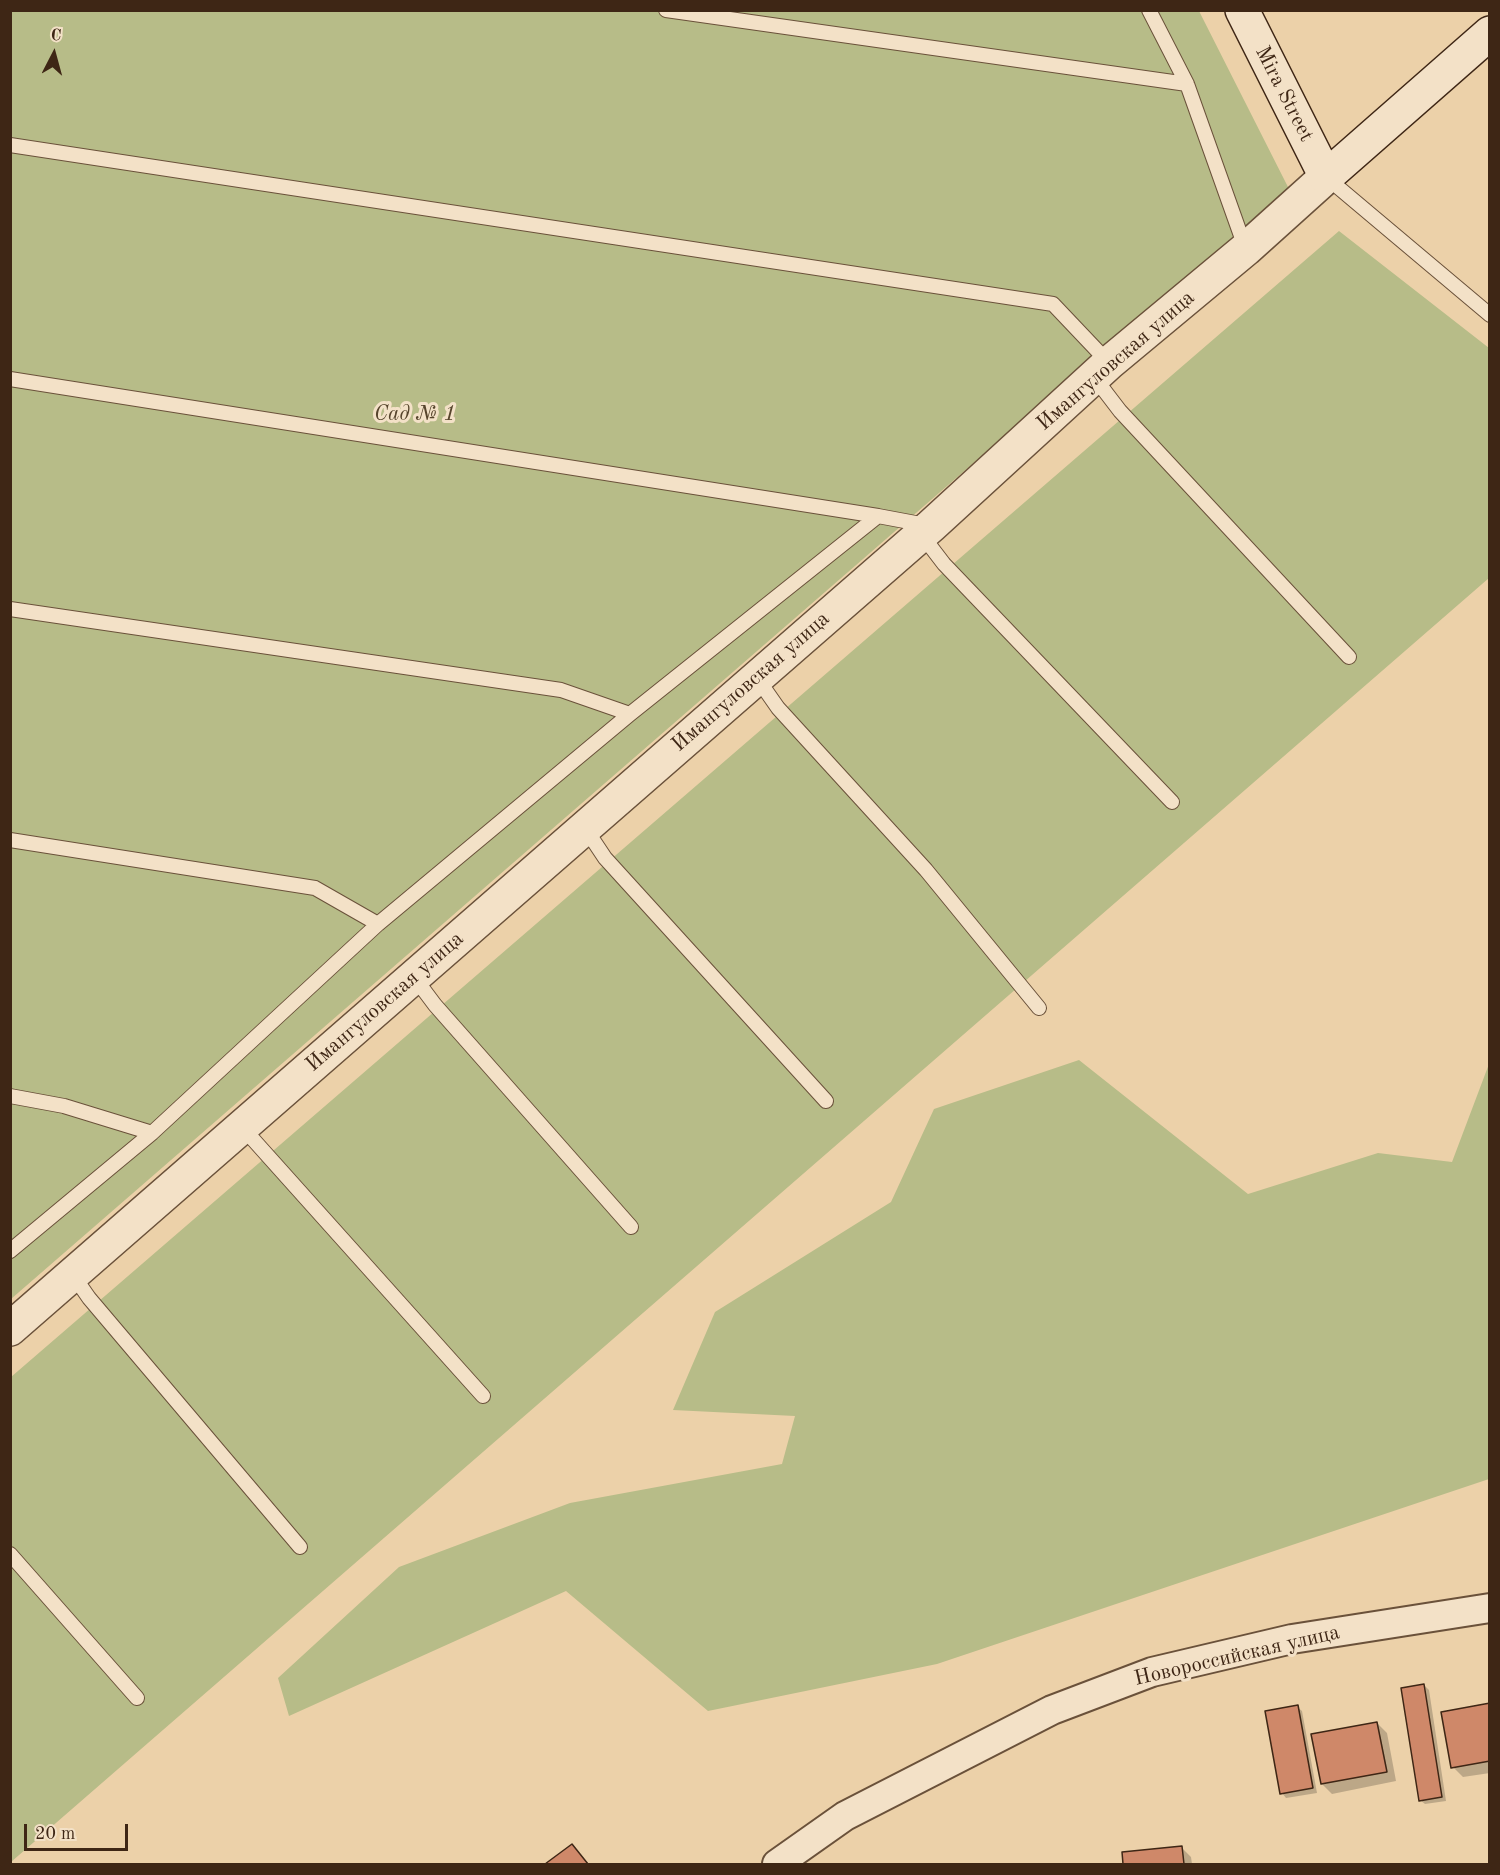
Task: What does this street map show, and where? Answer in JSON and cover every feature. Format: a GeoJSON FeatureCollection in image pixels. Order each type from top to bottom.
{"type":"FeatureCollection","features":[{"type":"Feature","properties":{"kind":"street","name":"Mira Street"},"geometry":{"type":"LineString","coordinates":[[1242,10],[1326,177]]}},
{"type":"Feature","properties":{"kind":"street","name":"Имангуловская улица"},"geometry":{"type":"LineString","coordinates":[[10,1329],[926,530],[1101,370],[1246,249],[1490,33]]}},
{"type":"Feature","properties":{"kind":"street","name":"Новороссийская улица"},"geometry":{"type":"LineString","coordinates":[[777,1864],[855,1810],[1052,1710],[1152,1672],[1292,1639],[1490,1608]]}},
{"type":"Feature","properties":{"kind":"lane"},"geometry":{"type":"LineString","coordinates":[[666,10],[1187,84]]}},
{"type":"Feature","properties":{"kind":"lane"},"geometry":{"type":"LineString","coordinates":[[1149,10],[1187,84],[1246,249]]}},
{"type":"Feature","properties":{"kind":"lane"},"geometry":{"type":"LineString","coordinates":[[10,145],[1053,304],[1101,370],[1120,411],[1349,657]]}},
{"type":"Feature","properties":{"kind":"lane"},"geometry":{"type":"LineString","coordinates":[[1326,177],[1490,315]]}},
{"type":"Feature","properties":{"kind":"lane"},"geometry":{"type":"LineString","coordinates":[[10,379],[878,516],[926,530],[944,564],[1172,802]]}},
{"type":"Feature","properties":{"kind":"lane"},"geometry":{"type":"LineString","coordinates":[[10,1251],[152,1134],[378,924],[630,714],[878,516]]}},
{"type":"Feature","properties":{"kind":"lane"},"geometry":{"type":"LineString","coordinates":[[10,609],[561,690],[630,714]]}},
{"type":"Feature","properties":{"kind":"lane"},"geometry":{"type":"LineString","coordinates":[[757,678],[778,708],[926,870],[1039,1008]]}},
{"type":"Feature","properties":{"kind":"lane"},"geometry":{"type":"LineString","coordinates":[[585,828],[605,858],[826,1101]]}},
{"type":"Feature","properties":{"kind":"lane"},"geometry":{"type":"LineString","coordinates":[[10,840],[315,888],[378,924]]}},
{"type":"Feature","properties":{"kind":"lane"},"geometry":{"type":"LineString","coordinates":[[414,977],[435,1005],[631,1227]]}},
{"type":"Feature","properties":{"kind":"lane"},"geometry":{"type":"LineString","coordinates":[[10,1096],[64,1106],[152,1134]]}},
{"type":"Feature","properties":{"kind":"lane"},"geometry":{"type":"LineString","coordinates":[[242,1127],[483,1396]]}},
{"type":"Feature","properties":{"kind":"lane"},"geometry":{"type":"LineString","coordinates":[[73,1275],[89,1298],[300,1547]]}},
{"type":"Feature","properties":{"kind":"lane"},"geometry":{"type":"LineString","coordinates":[[10,1554],[137,1698]]}},
{"type":"Feature","properties":{"kind":"green space","name":"Сад № 1"},"geometry":{"type":"Polygon","coordinates":[[[11,11],[1199,11],[1289,189],[11,1299],[11,11]]]}},
{"type":"Feature","properties":{"kind":"green space"},"geometry":{"type":"Polygon","coordinates":[[[1339,231],[1489,348],[1489,578],[11,1862],[11,1377],[1339,231]]]}},
{"type":"Feature","properties":{"kind":"green space"},"geometry":{"type":"Polygon","coordinates":[[[1079,1060],[1248,1194],[1378,1153],[1452,1162],[1489,1064],[1489,1479],[937,1664],[708,1711],[566,1591],[289,1716],[278,1678],[399,1567],[570,1503],[782,1464],[795,1416],[673,1410],[715,1312],[891,1202],[934,1109],[1079,1060]]]}},
{"type":"Feature","properties":{"kind":"building"},"geometry":{"type":"Polygon","coordinates":[[[1424,1684],[1442,1797],[1419,1801],[1401,1688],[1424,1684]]]}},
{"type":"Feature","properties":{"kind":"building"},"geometry":{"type":"Polygon","coordinates":[[[1490,1703],[1490,1761],[1451,1768],[1441,1712],[1490,1703]]]}},
{"type":"Feature","properties":{"kind":"building"},"geometry":{"type":"Polygon","coordinates":[[[1298,1705],[1313,1788],[1280,1794],[1265,1711],[1298,1705]]]}},
{"type":"Feature","properties":{"kind":"building"},"geometry":{"type":"Polygon","coordinates":[[[1377,1722],[1387,1772],[1321,1784],[1311,1734],[1377,1722]]]}},
{"type":"Feature","properties":{"kind":"building"},"geometry":{"type":"Polygon","coordinates":[[[572,1844],[588,1864],[545,1864],[572,1844]]]}},
{"type":"Feature","properties":{"kind":"building"},"geometry":{"type":"Polygon","coordinates":[[[1182,1846],[1184,1864],[1123,1864],[1122,1852],[1182,1846]]]}}]}
